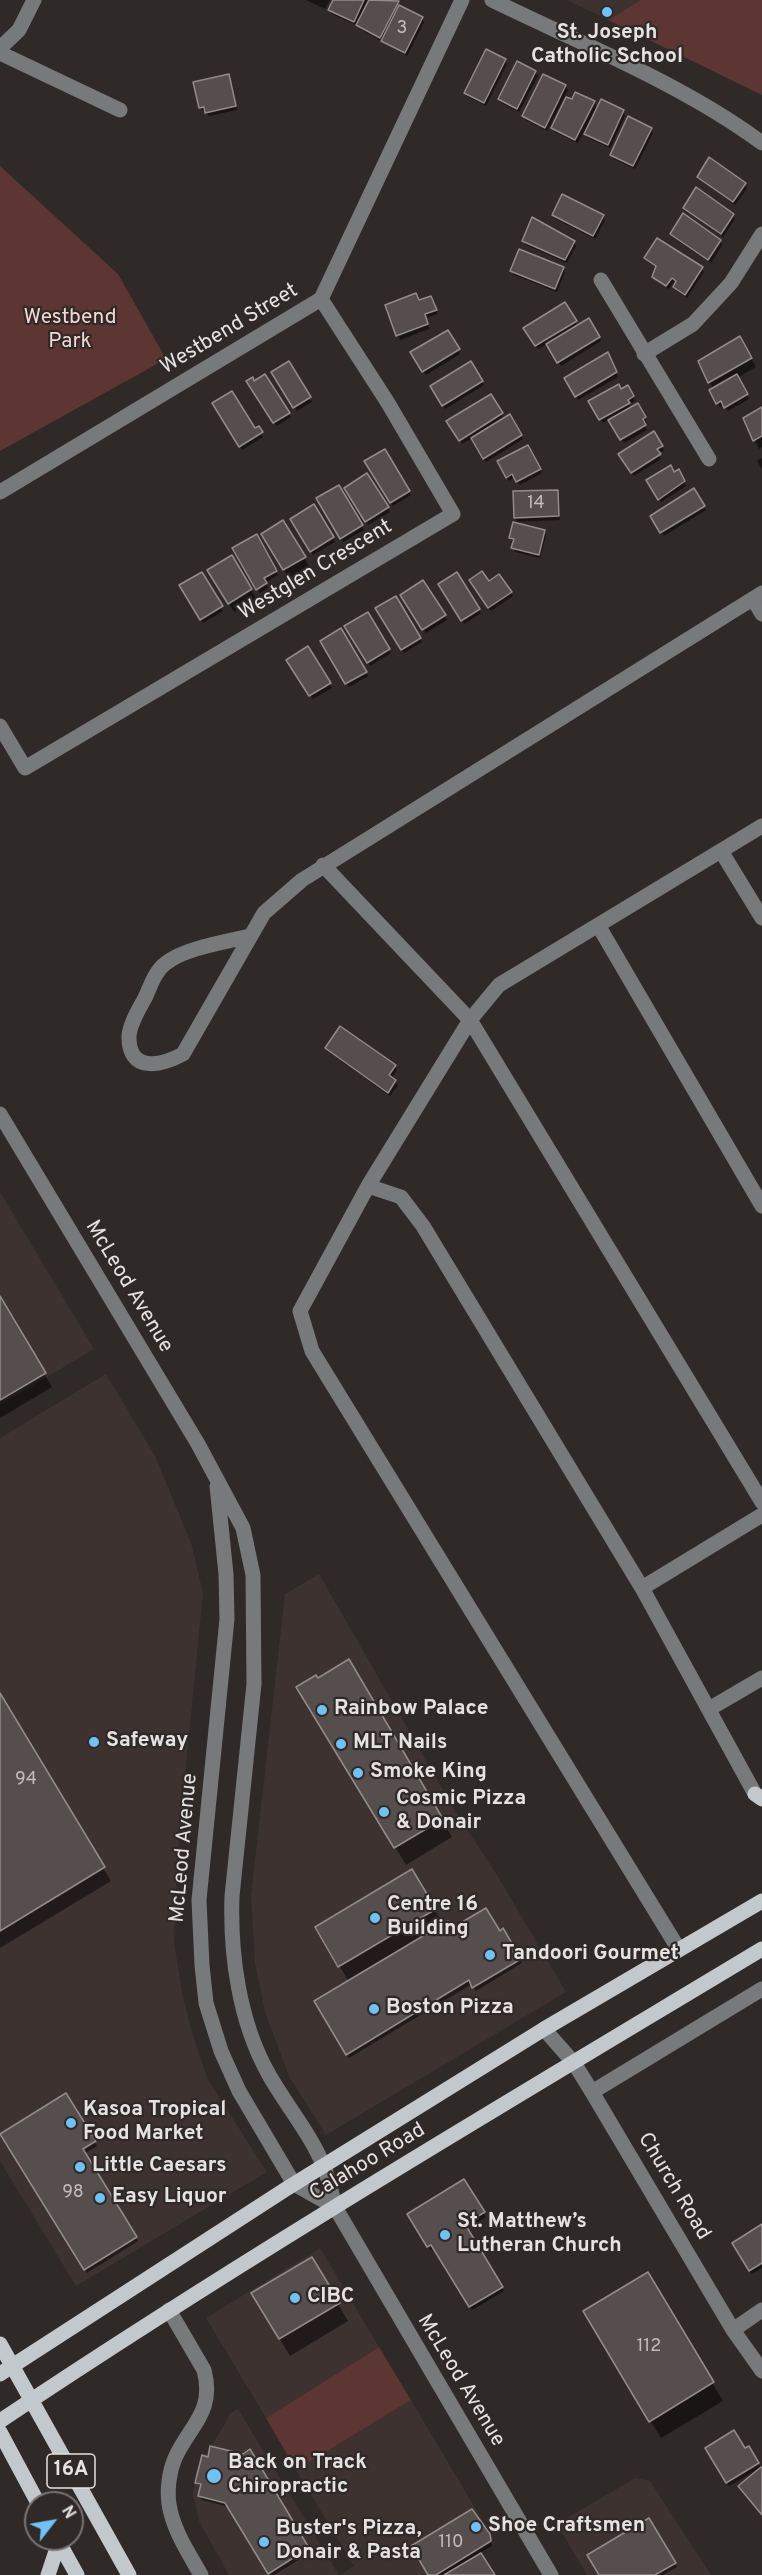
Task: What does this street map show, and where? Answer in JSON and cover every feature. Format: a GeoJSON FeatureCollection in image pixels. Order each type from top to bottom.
{"type":"FeatureCollection","features":[{"type":"Feature","properties":{"kind":"main road","name":"Calahoo Road"},"geometry":{"type":"LineString","coordinates":[[6,2370],[294,2184],[544,2029],[678,1948],[762,1901]]}},
{"type":"Feature","properties":{"kind":"main road","name":"Calahoo Road"},"geometry":{"type":"LineString","coordinates":[[0,2421],[169,2310],[335,2207],[762,1949]]}},
{"type":"Feature","properties":{"kind":"main road","name":"16A"},"geometry":{"type":"LineString","coordinates":[[0,2344],[6,2370],[31,2400],[129,2575]]}},
{"type":"Feature","properties":{"kind":"main road","name":"16A"},"geometry":{"type":"LineString","coordinates":[[0,2432],[32,2491]]}},
{"type":"Feature","properties":{"kind":"main road"},"geometry":{"type":"LineString","coordinates":[[48,2575],[55,2551]]}},
{"type":"Feature","properties":{"kind":"main road"},"geometry":{"type":"LineString","coordinates":[[64,2551],[77,2575]]}},
{"type":"Feature","properties":{"kind":"street"},"geometry":{"type":"LineString","coordinates":[[0,48],[19,30],[34,0]]}},
{"type":"Feature","properties":{"kind":"street","name":"Westbend Street"},"geometry":{"type":"LineString","coordinates":[[0,492],[321,299],[462,0]]}},
{"type":"Feature","properties":{"kind":"street"},"geometry":{"type":"LineString","coordinates":[[492,0],[684,94],[738,125],[762,143]]}},
{"type":"Feature","properties":{"kind":"street"},"geometry":{"type":"LineString","coordinates":[[0,53],[120,111]]}},
{"type":"Feature","properties":{"kind":"street"},"geometry":{"type":"LineString","coordinates":[[644,354],[693,324],[731,283],[761,237]]}},
{"type":"Feature","properties":{"kind":"street"},"geometry":{"type":"LineString","coordinates":[[601,280],[709,459]]}},
{"type":"Feature","properties":{"kind":"street","name":"Westglen Crescent"},"geometry":{"type":"LineString","coordinates":[[0,726],[25,768],[453,514],[388,403],[321,299]]}},
{"type":"Feature","properties":{"kind":"street"},"geometry":{"type":"LineString","coordinates":[[250,936],[179,955],[157,971],[129,1035],[135,1056],[143,1064],[155,1065],[183,1054],[264,914],[281,897],[323,865],[758,596],[762,614]]}},
{"type":"Feature","properties":{"kind":"street"},"geometry":{"type":"LineString","coordinates":[[678,1948],[312,1350],[300,1311],[368,1186],[470,1020],[499,985],[762,826]]}},
{"type":"Feature","properties":{"kind":"street"},"geometry":{"type":"LineString","coordinates":[[721,851],[762,918]]}},
{"type":"Feature","properties":{"kind":"street"},"geometry":{"type":"LineString","coordinates":[[323,865],[470,1020],[762,1502]]}},
{"type":"Feature","properties":{"kind":"street"},"geometry":{"type":"LineString","coordinates":[[598,925],[762,1206]]}},
{"type":"Feature","properties":{"kind":"street","name":"McLeod Avenue"},"geometry":{"type":"LineString","coordinates":[[0,1114],[186,1424],[243,1528],[253,1575],[254,1684],[232,1896],[231,1928],[234,1961],[249,2029],[267,2071],[324,2167],[335,2207],[551,2575]]}},
{"type":"Feature","properties":{"kind":"street"},"geometry":{"type":"LineString","coordinates":[[368,1186],[401,1197],[423,1226],[642,1588],[758,1796]]}},
{"type":"Feature","properties":{"kind":"street","name":"McLeod Avenue"},"geometry":{"type":"LineString","coordinates":[[217,1483],[226,1574],[227,1619],[199,1900],[201,1965],[206,2003],[221,2051],[239,2091],[294,2184]]}},
{"type":"Feature","properties":{"kind":"street"},"geometry":{"type":"LineString","coordinates":[[642,1588],[762,1515]]}},
{"type":"Feature","properties":{"kind":"street"},"geometry":{"type":"LineString","coordinates":[[709,1709],[762,1678]]}},
{"type":"Feature","properties":{"kind":"street"},"geometry":{"type":"LineString","coordinates":[[592,2092],[762,1989]]}},
{"type":"Feature","properties":{"kind":"street","name":"Church Road"},"geometry":{"type":"LineString","coordinates":[[544,2029],[574,2063],[733,2330],[762,2371]]}},
{"type":"Feature","properties":{"kind":"street"},"geometry":{"type":"LineString","coordinates":[[294,2184],[335,2207]]}},
{"type":"Feature","properties":{"kind":"street"},"geometry":{"type":"LineString","coordinates":[[169,2310],[204,2370],[207,2381],[206,2404],[175,2459],[169,2485],[169,2502],[176,2531],[201,2575]]}},
{"type":"Feature","properties":{"kind":"street"},"geometry":{"type":"LineString","coordinates":[[733,2330],[762,2310]]}},
{"type":"Feature","properties":{"kind":"shaded area","name":"St. Joseph Catholic School"},"geometry":{"type":"Polygon","coordinates":[[[567,0],[641,0],[608,20],[567,0]]]}},
{"type":"Feature","properties":{"kind":"shaded area"},"geometry":{"type":"Polygon","coordinates":[[[0,1192],[94,1349],[0,1405],[0,1192]]]}},
{"type":"Feature","properties":{"kind":"shaded area","name":"Safeway"},"geometry":{"type":"Polygon","coordinates":[[[106,1374],[155,1456],[191,1543],[203,1593],[179,1834],[174,1942],[182,1993],[192,2033],[208,2080],[267,2172],[76,2286],[0,2161],[0,1438],[106,1374]]]}},
{"type":"Feature","properties":{"kind":"shaded area"},"geometry":{"type":"Polygon","coordinates":[[[319,1574],[455,1811],[497,1875],[566,1992],[326,2135],[289,2076],[265,2012],[255,1963],[251,1896],[285,1594],[319,1574]]]}},
{"type":"Feature","properties":{"kind":"shaded area"},"geometry":{"type":"Polygon","coordinates":[[[320,2248],[379,2347],[266,2418],[206,2318],[320,2248]]]}},
{"type":"Feature","properties":{"kind":"shaded area"},"geometry":{"type":"Polygon","coordinates":[[[411,2400],[494,2540],[436,2575],[340,2575],[354,2566],[296,2470],[411,2400]]]}},
{"type":"Feature","properties":{"kind":"shaded area"},"geometry":{"type":"Polygon","coordinates":[[[238,2409],[339,2575],[229,2575],[199,2521],[193,2494],[197,2468],[230,2413],[238,2409]]]}},
{"type":"Feature","properties":{"kind":"shaded area"},"geometry":{"type":"Polygon","coordinates":[[[635,2478],[650,2481],[711,2575],[587,2575],[557,2524],[635,2478]]]}},
{"type":"Feature","properties":{"kind":"green space"},"geometry":{"type":"Polygon","coordinates":[[[641,0],[762,0],[762,95],[608,20],[641,0]]]}},
{"type":"Feature","properties":{"kind":"green space","name":"Westbend Park"},"geometry":{"type":"Polygon","coordinates":[[[0,166],[118,274],[166,359],[0,451],[0,166]]]}},
{"type":"Feature","properties":{"kind":"green space"},"geometry":{"type":"Polygon","coordinates":[[[379,2347],[411,2400],[296,2470],[266,2418],[379,2347]]]}},
{"type":"Feature","properties":{"kind":"building"},"geometry":{"type":"Polygon","coordinates":[[[333,0],[364,0],[354,22],[328,10],[333,0]]]}},
{"type":"Feature","properties":{"kind":"building"},"geometry":{"type":"Polygon","coordinates":[[[369,0],[399,1],[380,38],[356,25],[369,0]]]}},
{"type":"Feature","properties":{"kind":"building"},"geometry":{"type":"Polygon","coordinates":[[[399,5],[423,17],[405,53],[381,41],[399,5]]]}},
{"type":"Feature","properties":{"kind":"building"},"geometry":{"type":"Polygon","coordinates":[[[486,49],[506,59],[484,103],[464,93],[486,49]]]}},
{"type":"Feature","properties":{"kind":"building"},"geometry":{"type":"Polygon","coordinates":[[[517,61],[536,71],[517,109],[498,99],[517,61]]]}},
{"type":"Feature","properties":{"kind":"building"},"geometry":{"type":"Polygon","coordinates":[[[229,74],[236,106],[205,113],[204,107],[199,108],[193,82],[229,74]]]}},
{"type":"Feature","properties":{"kind":"building"},"geometry":{"type":"Polygon","coordinates":[[[543,74],[566,85],[545,128],[522,116],[543,74]]]}},
{"type":"Feature","properties":{"kind":"building"},"geometry":{"type":"Polygon","coordinates":[[[575,92],[595,101],[575,140],[551,128],[566,97],[572,99],[575,92]]]}},
{"type":"Feature","properties":{"kind":"building"},"geometry":{"type":"Polygon","coordinates":[[[601,99],[624,110],[608,145],[584,134],[601,99]]]}},
{"type":"Feature","properties":{"kind":"building"},"geometry":{"type":"Polygon","coordinates":[[[628,116],[652,128],[633,166],[610,155],[628,116]]]}},
{"type":"Feature","properties":{"kind":"building"},"geometry":{"type":"Polygon","coordinates":[[[709,157],[746,183],[733,202],[697,177],[709,157]]]}},
{"type":"Feature","properties":{"kind":"building"},"geometry":{"type":"Polygon","coordinates":[[[696,187],[734,214],[721,234],[683,208],[696,187]]]}},
{"type":"Feature","properties":{"kind":"building"},"geometry":{"type":"Polygon","coordinates":[[[562,194],[604,215],[593,236],[552,215],[562,194]]]}},
{"type":"Feature","properties":{"kind":"building"},"geometry":{"type":"Polygon","coordinates":[[[683,213],[721,240],[708,260],[670,234],[683,213]]]}},
{"type":"Feature","properties":{"kind":"building"},"geometry":{"type":"Polygon","coordinates":[[[532,217],[575,241],[565,260],[522,241],[532,217]]]}},
{"type":"Feature","properties":{"kind":"building"},"geometry":{"type":"Polygon","coordinates":[[[657,238],[703,267],[685,295],[673,287],[676,281],[672,278],[666,286],[652,277],[656,266],[644,258],[657,238]]]}},
{"type":"Feature","properties":{"kind":"building"},"geometry":{"type":"Polygon","coordinates":[[[519,249],[564,267],[555,289],[510,271],[519,249]]]}},
{"type":"Feature","properties":{"kind":"building"},"geometry":{"type":"Polygon","coordinates":[[[416,293],[419,300],[431,296],[437,310],[425,314],[428,324],[396,336],[385,305],[416,293]]]}},
{"type":"Feature","properties":{"kind":"building"},"geometry":{"type":"Polygon","coordinates":[[[565,302],[577,321],[535,346],[523,328],[565,302]]]}},
{"type":"Feature","properties":{"kind":"building"},"geometry":{"type":"Polygon","coordinates":[[[589,318],[600,337],[557,363],[546,344],[589,318]]]}},
{"type":"Feature","properties":{"kind":"building"},"geometry":{"type":"Polygon","coordinates":[[[448,330],[460,349],[422,372],[410,352],[448,330]]]}},
{"type":"Feature","properties":{"kind":"building"},"geometry":{"type":"Polygon","coordinates":[[[740,336],[752,358],[708,383],[698,361],[740,336]]]}},
{"type":"Feature","properties":{"kind":"building"},"geometry":{"type":"Polygon","coordinates":[[[608,352],[617,372],[575,397],[564,378],[608,352]]]}},
{"type":"Feature","properties":{"kind":"building"},"geometry":{"type":"Polygon","coordinates":[[[289,361],[311,397],[293,408],[271,372],[289,361]]]}},
{"type":"Feature","properties":{"kind":"building"},"geometry":{"type":"Polygon","coordinates":[[[471,361],[483,381],[442,406],[430,386],[471,361]]]}},
{"type":"Feature","properties":{"kind":"building"},"geometry":{"type":"Polygon","coordinates":[[[265,374],[290,413],[273,423],[246,381],[253,377],[254,381],[265,374]]]}},
{"type":"Feature","properties":{"kind":"building"},"geometry":{"type":"Polygon","coordinates":[[[737,374],[748,394],[724,408],[721,401],[716,404],[709,390],[737,374]]]}},
{"type":"Feature","properties":{"kind":"building"},"geometry":{"type":"Polygon","coordinates":[[[619,384],[621,389],[628,385],[634,396],[628,400],[630,403],[599,420],[588,401],[619,384]]]}},
{"type":"Feature","properties":{"kind":"building"},"geometry":{"type":"Polygon","coordinates":[[[232,391],[255,428],[259,426],[263,432],[239,447],[212,403],[232,391]]]}},
{"type":"Feature","properties":{"kind":"building"},"geometry":{"type":"Polygon","coordinates":[[[491,394],[503,413],[459,441],[446,421],[491,394]]]}},
{"type":"Feature","properties":{"kind":"building"},"geometry":{"type":"Polygon","coordinates":[[[638,403],[646,417],[643,419],[646,425],[620,440],[608,420],[638,403]]]}},
{"type":"Feature","properties":{"kind":"building"},"geometry":{"type":"Polygon","coordinates":[[[762,407],[762,436],[753,441],[743,418],[762,407]]]}},
{"type":"Feature","properties":{"kind":"building"},"geometry":{"type":"Polygon","coordinates":[[[510,414],[522,435],[483,459],[471,438],[510,414]]]}},
{"type":"Feature","properties":{"kind":"building"},"geometry":{"type":"Polygon","coordinates":[[[654,431],[663,446],[657,449],[661,454],[631,473],[618,454],[654,431]]]}},
{"type":"Feature","properties":{"kind":"building"},"geometry":{"type":"Polygon","coordinates":[[[528,445],[541,469],[516,482],[512,474],[506,478],[497,461],[528,445]]]}},
{"type":"Feature","properties":{"kind":"building"},"geometry":{"type":"Polygon","coordinates":[[[385,449],[410,491],[390,503],[364,461],[385,449]]]}},
{"type":"Feature","properties":{"kind":"building"},"geometry":{"type":"Polygon","coordinates":[[[671,465],[674,472],[679,469],[685,481],[658,500],[646,480],[671,465]]]}},
{"type":"Feature","properties":{"kind":"building"},"geometry":{"type":"Polygon","coordinates":[[[367,473],[389,507],[365,522],[344,488],[367,473]]]}},
{"type":"Feature","properties":{"kind":"building"},"geometry":{"type":"Polygon","coordinates":[[[339,485],[363,525],[340,539],[316,498],[339,485]]]}},
{"type":"Feature","properties":{"kind":"building"},"geometry":{"type":"Polygon","coordinates":[[[694,488],[705,506],[660,533],[650,516],[694,488]]]}},
{"type":"Feature","properties":{"kind":"building"},"geometry":{"type":"Polygon","coordinates":[[[558,490],[559,516],[514,518],[513,491],[558,490]]]}},
{"type":"Feature","properties":{"kind":"building"},"geometry":{"type":"Polygon","coordinates":[[[314,504],[334,537],[310,552],[290,519],[314,504]]]}},
{"type":"Feature","properties":{"kind":"building"},"geometry":{"type":"Polygon","coordinates":[[[283,520],[306,557],[283,570],[261,534],[283,520]]]}},
{"type":"Feature","properties":{"kind":"building"},"geometry":{"type":"Polygon","coordinates":[[[513,522],[545,530],[539,555],[511,548],[514,539],[509,538],[513,522]]]}},
{"type":"Feature","properties":{"kind":"building"},"geometry":{"type":"Polygon","coordinates":[[[257,534],[277,571],[264,578],[267,583],[256,590],[232,548],[257,534]]]}},
{"type":"Feature","properties":{"kind":"building"},"geometry":{"type":"Polygon","coordinates":[[[232,555],[252,589],[228,604],[207,570],[232,555]]]}},
{"type":"Feature","properties":{"kind":"building"},"geometry":{"type":"Polygon","coordinates":[[[482,571],[489,581],[499,574],[512,592],[488,608],[469,580],[482,571]]]}},
{"type":"Feature","properties":{"kind":"building"},"geometry":{"type":"Polygon","coordinates":[[[202,572],[223,606],[200,620],[179,585],[202,572]]]}},
{"type":"Feature","properties":{"kind":"building"},"geometry":{"type":"Polygon","coordinates":[[[457,572],[480,609],[461,621],[438,584],[457,572]]]}},
{"type":"Feature","properties":{"kind":"building"},"geometry":{"type":"Polygon","coordinates":[[[423,580],[446,615],[422,630],[400,595],[423,580]]]}},
{"type":"Feature","properties":{"kind":"building"},"geometry":{"type":"Polygon","coordinates":[[[396,596],[421,638],[401,650],[375,608],[396,596]]]}},
{"type":"Feature","properties":{"kind":"building"},"geometry":{"type":"Polygon","coordinates":[[[368,612],[390,649],[367,663],[344,626],[368,612]]]}},
{"type":"Feature","properties":{"kind":"building"},"geometry":{"type":"Polygon","coordinates":[[[341,628],[367,672],[345,684],[320,641],[341,628]]]}},
{"type":"Feature","properties":{"kind":"building"},"geometry":{"type":"Polygon","coordinates":[[[308,646],[331,683],[309,696],[286,660],[308,646]]]}},
{"type":"Feature","properties":{"kind":"building"},"geometry":{"type":"Polygon","coordinates":[[[340,1026],[396,1065],[389,1075],[396,1080],[388,1093],[325,1048],[340,1026]]]}},
{"type":"Feature","properties":{"kind":"building"},"geometry":{"type":"Polygon","coordinates":[[[0,1296],[46,1373],[0,1400],[0,1296]]]}},
{"type":"Feature","properties":{"kind":"building"},"geometry":{"type":"Polygon","coordinates":[[[349,1659],[443,1819],[394,1848],[296,1687],[316,1675],[318,1678],[349,1659]]]}},
{"type":"Feature","properties":{"kind":"building"},"geometry":{"type":"Polygon","coordinates":[[[0,1693],[105,1867],[0,1931],[0,1693]]]}},
{"type":"Feature","properties":{"kind":"building","name":"Centre 16 Building"},"geometry":{"type":"Polygon","coordinates":[[[412,1869],[436,1909],[338,1967],[315,1927],[412,1869]]]}},
{"type":"Feature","properties":{"kind":"building"},"geometry":{"type":"Polygon","coordinates":[[[486,1908],[500,1931],[503,1928],[521,1959],[472,1988],[469,1980],[346,2055],[314,2001],[448,1921],[452,1928],[486,1908]]]}},
{"type":"Feature","properties":{"kind":"building"},"geometry":{"type":"Polygon","coordinates":[[[66,2093],[96,2141],[83,2149],[137,2237],[84,2270],[0,2134],[66,2093]]]}},
{"type":"Feature","properties":{"kind":"building","name":"St. Matthew’s Lutheran Church"},"geometry":{"type":"Polygon","coordinates":[[[464,2179],[485,2212],[465,2224],[503,2287],[469,2307],[431,2245],[427,2247],[407,2214],[464,2179]]]}},
{"type":"Feature","properties":{"kind":"building"},"geometry":{"type":"Polygon","coordinates":[[[762,2224],[762,2263],[749,2271],[732,2243],[762,2224]]]}},
{"type":"Feature","properties":{"kind":"building","name":"CIBC"},"geometry":{"type":"Polygon","coordinates":[[[312,2257],[340,2303],[279,2339],[251,2293],[312,2257]]]}},
{"type":"Feature","properties":{"kind":"building"},"geometry":{"type":"Polygon","coordinates":[[[648,2272],[714,2382],[649,2422],[583,2311],[648,2272]]]}},
{"type":"Feature","properties":{"kind":"building"},"geometry":{"type":"Polygon","coordinates":[[[734,2430],[745,2448],[749,2446],[759,2463],[726,2483],[705,2448],[734,2430]]]}},
{"type":"Feature","properties":{"kind":"building"},"geometry":{"type":"Polygon","coordinates":[[[210,2446],[243,2454],[250,2449],[309,2548],[268,2574],[225,2503],[198,2496],[201,2484],[195,2483],[202,2455],[208,2457],[210,2446]]]}},
{"type":"Feature","properties":{"kind":"building"},"geometry":{"type":"Polygon","coordinates":[[[762,2468],[762,2515],[738,2486],[762,2468]]]}},
{"type":"Feature","properties":{"kind":"building"},"geometry":{"type":"Polygon","coordinates":[[[472,2509],[490,2534],[491,2541],[436,2575],[428,2575],[411,2546],[472,2509]]]}},
{"type":"Feature","properties":{"kind":"building"},"geometry":{"type":"Polygon","coordinates":[[[649,2518],[676,2563],[655,2575],[599,2575],[587,2555],[649,2518]]]}},
{"type":"Feature","properties":{"kind":"building"},"geometry":{"type":"Polygon","coordinates":[[[481,2553],[495,2575],[444,2575],[481,2553]]]}},
{"type":"Feature","properties":{"kind":"place","name":"St. Joseph Catholic School"},"geometry":{"type":"Point","coordinates":[607,12]}},
{"type":"Feature","properties":{"kind":"place","name":"Rainbow Palace"},"geometry":{"type":"Point","coordinates":[322,1710]}},
{"type":"Feature","properties":{"kind":"place","name":"Safeway"},"geometry":{"type":"Point","coordinates":[94,1742]}},
{"type":"Feature","properties":{"kind":"place","name":"MLT Nails"},"geometry":{"type":"Point","coordinates":[341,1744]}},
{"type":"Feature","properties":{"kind":"place","name":"Smoke King"},"geometry":{"type":"Point","coordinates":[358,1773]}},
{"type":"Feature","properties":{"kind":"place","name":"Cosmic Pizza & Donair"},"geometry":{"type":"Point","coordinates":[384,1812]}},
{"type":"Feature","properties":{"kind":"place","name":"Centre 16 Building"},"geometry":{"type":"Point","coordinates":[375,1918]}},
{"type":"Feature","properties":{"kind":"place","name":"Tandoori Gourmet"},"geometry":{"type":"Point","coordinates":[490,1955]}},
{"type":"Feature","properties":{"kind":"place","name":"Boston Pizza"},"geometry":{"type":"Point","coordinates":[374,2009]}},
{"type":"Feature","properties":{"kind":"place","name":"Kasoa Tropical Food Market"},"geometry":{"type":"Point","coordinates":[71,2123]}},
{"type":"Feature","properties":{"kind":"place","name":"Little Caesars"},"geometry":{"type":"Point","coordinates":[80,2167]}},
{"type":"Feature","properties":{"kind":"place","name":"Easy Liquor"},"geometry":{"type":"Point","coordinates":[100,2198]}},
{"type":"Feature","properties":{"kind":"place","name":"St. Matthew’s Lutheran Church"},"geometry":{"type":"Point","coordinates":[445,2235]}},
{"type":"Feature","properties":{"kind":"place","name":"CIBC"},"geometry":{"type":"Point","coordinates":[295,2298]}},
{"type":"Feature","properties":{"kind":"place","name":"Back on Track Chiropractic"},"geometry":{"type":"Point","coordinates":[214,2476]}},
{"type":"Feature","properties":{"kind":"place","name":"Shoe Craftsmen"},"geometry":{"type":"Point","coordinates":[476,2527]}},
{"type":"Feature","properties":{"kind":"place","name":"Buster's Pizza, Donair & Pasta"},"geometry":{"type":"Point","coordinates":[264,2542]}}]}
